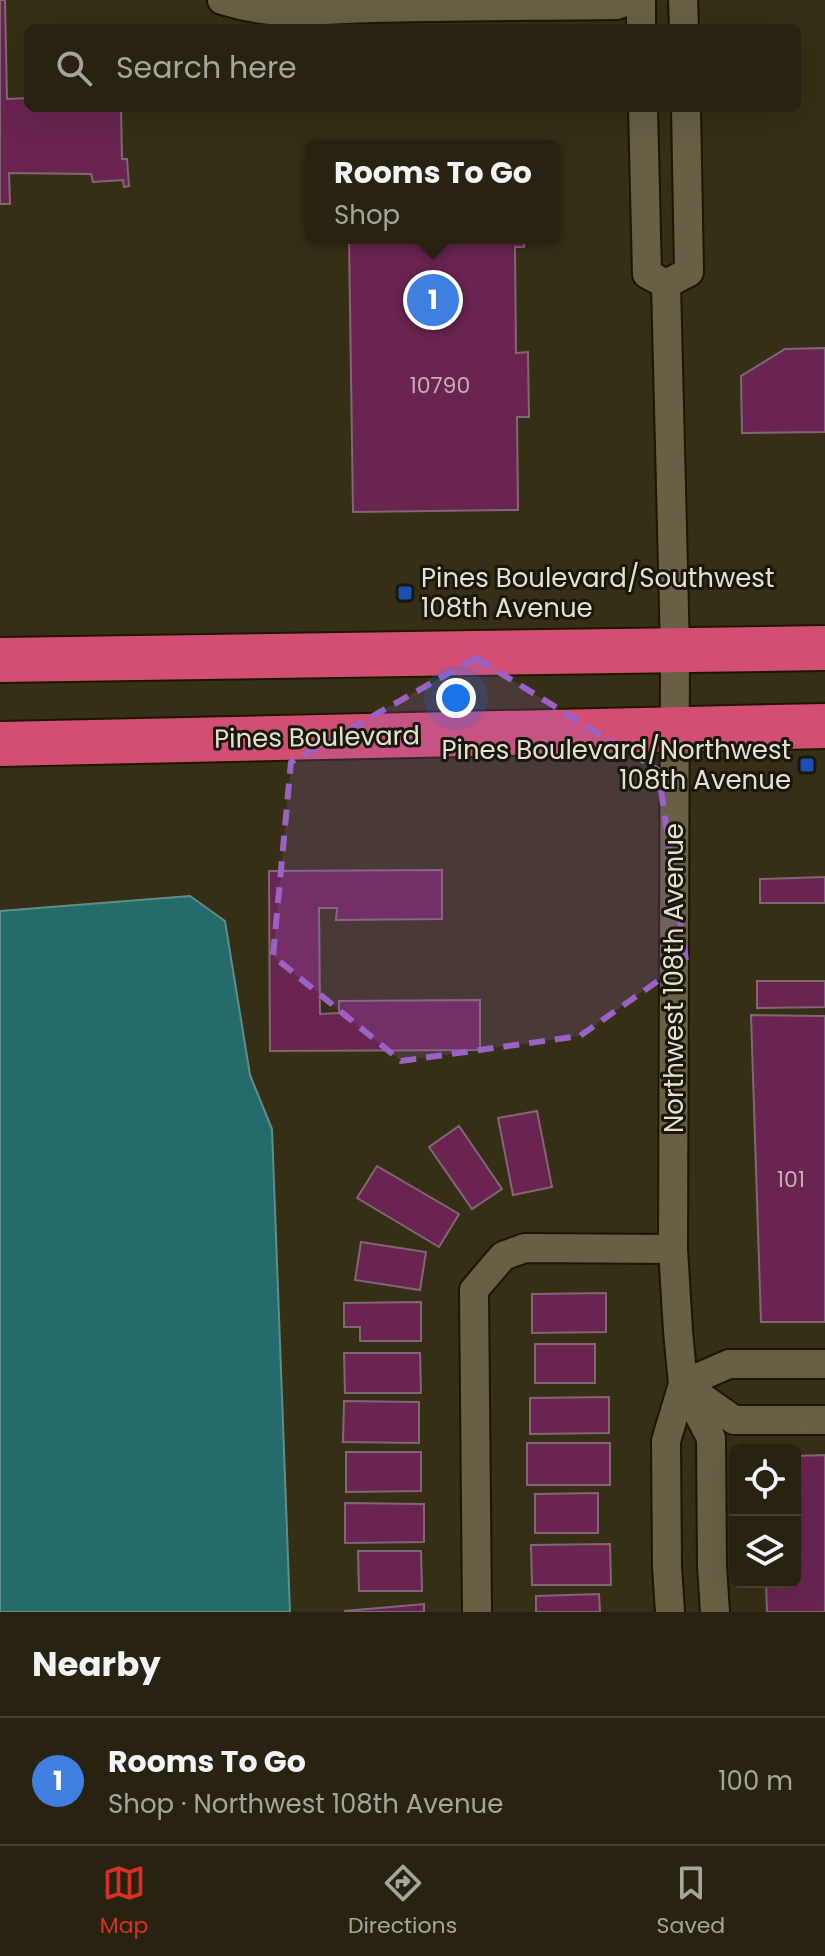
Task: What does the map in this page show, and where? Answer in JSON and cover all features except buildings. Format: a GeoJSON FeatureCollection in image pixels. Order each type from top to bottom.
{"type":"FeatureCollection","features":[{"type":"Feature","properties":{"kind":"highway"},"geometry":{"type":"LineString","coordinates":[[0,660],[825,648]]}},
{"type":"Feature","properties":{"kind":"highway","name":"Pines Boulevard"},"geometry":{"type":"LineString","coordinates":[[0,744],[825,726]]}},
{"type":"Feature","properties":{"kind":"street"},"geometry":{"type":"LineString","coordinates":[[222,0],[266,11],[291,13],[369,8],[617,5],[630,0]]}},
{"type":"Feature","properties":{"kind":"street"},"geometry":{"type":"LineString","coordinates":[[641,0],[641,24]]}},
{"type":"Feature","properties":{"kind":"street"},"geometry":{"type":"LineString","coordinates":[[683,0],[684,24]]}},
{"type":"Feature","properties":{"kind":"street"},"geometry":{"type":"LineString","coordinates":[[643,112],[647,274],[666,284],[689,272],[686,112]]}},
{"type":"Feature","properties":{"kind":"street","name":"Northwest 108th Avenue"},"geometry":{"type":"LineString","coordinates":[[666,284],[675,651],[673,1249],[683,1384],[666,1441],[670,1612]]}},
{"type":"Feature","properties":{"kind":"street"},"geometry":{"type":"LineString","coordinates":[[477,1612],[474,1290],[503,1256],[525,1248],[673,1249]]}},
{"type":"Feature","properties":{"kind":"street"},"geometry":{"type":"LineString","coordinates":[[683,1384],[729,1364],[825,1364]]}},
{"type":"Feature","properties":{"kind":"street"},"geometry":{"type":"LineString","coordinates":[[683,1384],[734,1420],[825,1420]]}},
{"type":"Feature","properties":{"kind":"street","name":"Northwest 108th Avenue"},"geometry":{"type":"LineString","coordinates":[[683,1384],[711,1438],[715,1612]]}},
{"type":"Feature","properties":{"kind":"highlighted area"},"geometry":{"type":"Polygon","coordinates":[[[476,658],[658,770],[686,961],[580,1036],[401,1061],[273,956],[291,762],[476,658]]]}},
{"type":"Feature","properties":{"kind":"water"},"geometry":{"type":"Polygon","coordinates":[[[190,896],[225,921],[250,1075],[272,1129],[290,1612],[0,1612],[0,911],[190,896]]]}},
{"type":"Feature","properties":{"kind":"place","name":"Rooms To Go"},"geometry":{"type":"Point","coordinates":[433,300]}},
{"type":"Feature","properties":{"kind":"place","name":"Pines Boulevard/Southwest 108th Avenue"},"geometry":{"type":"Point","coordinates":[405,593]}},
{"type":"Feature","properties":{"kind":"place","name":"Pines Boulevard/Northwest 108th Avenue"},"geometry":{"type":"Point","coordinates":[807,765]}}]}
